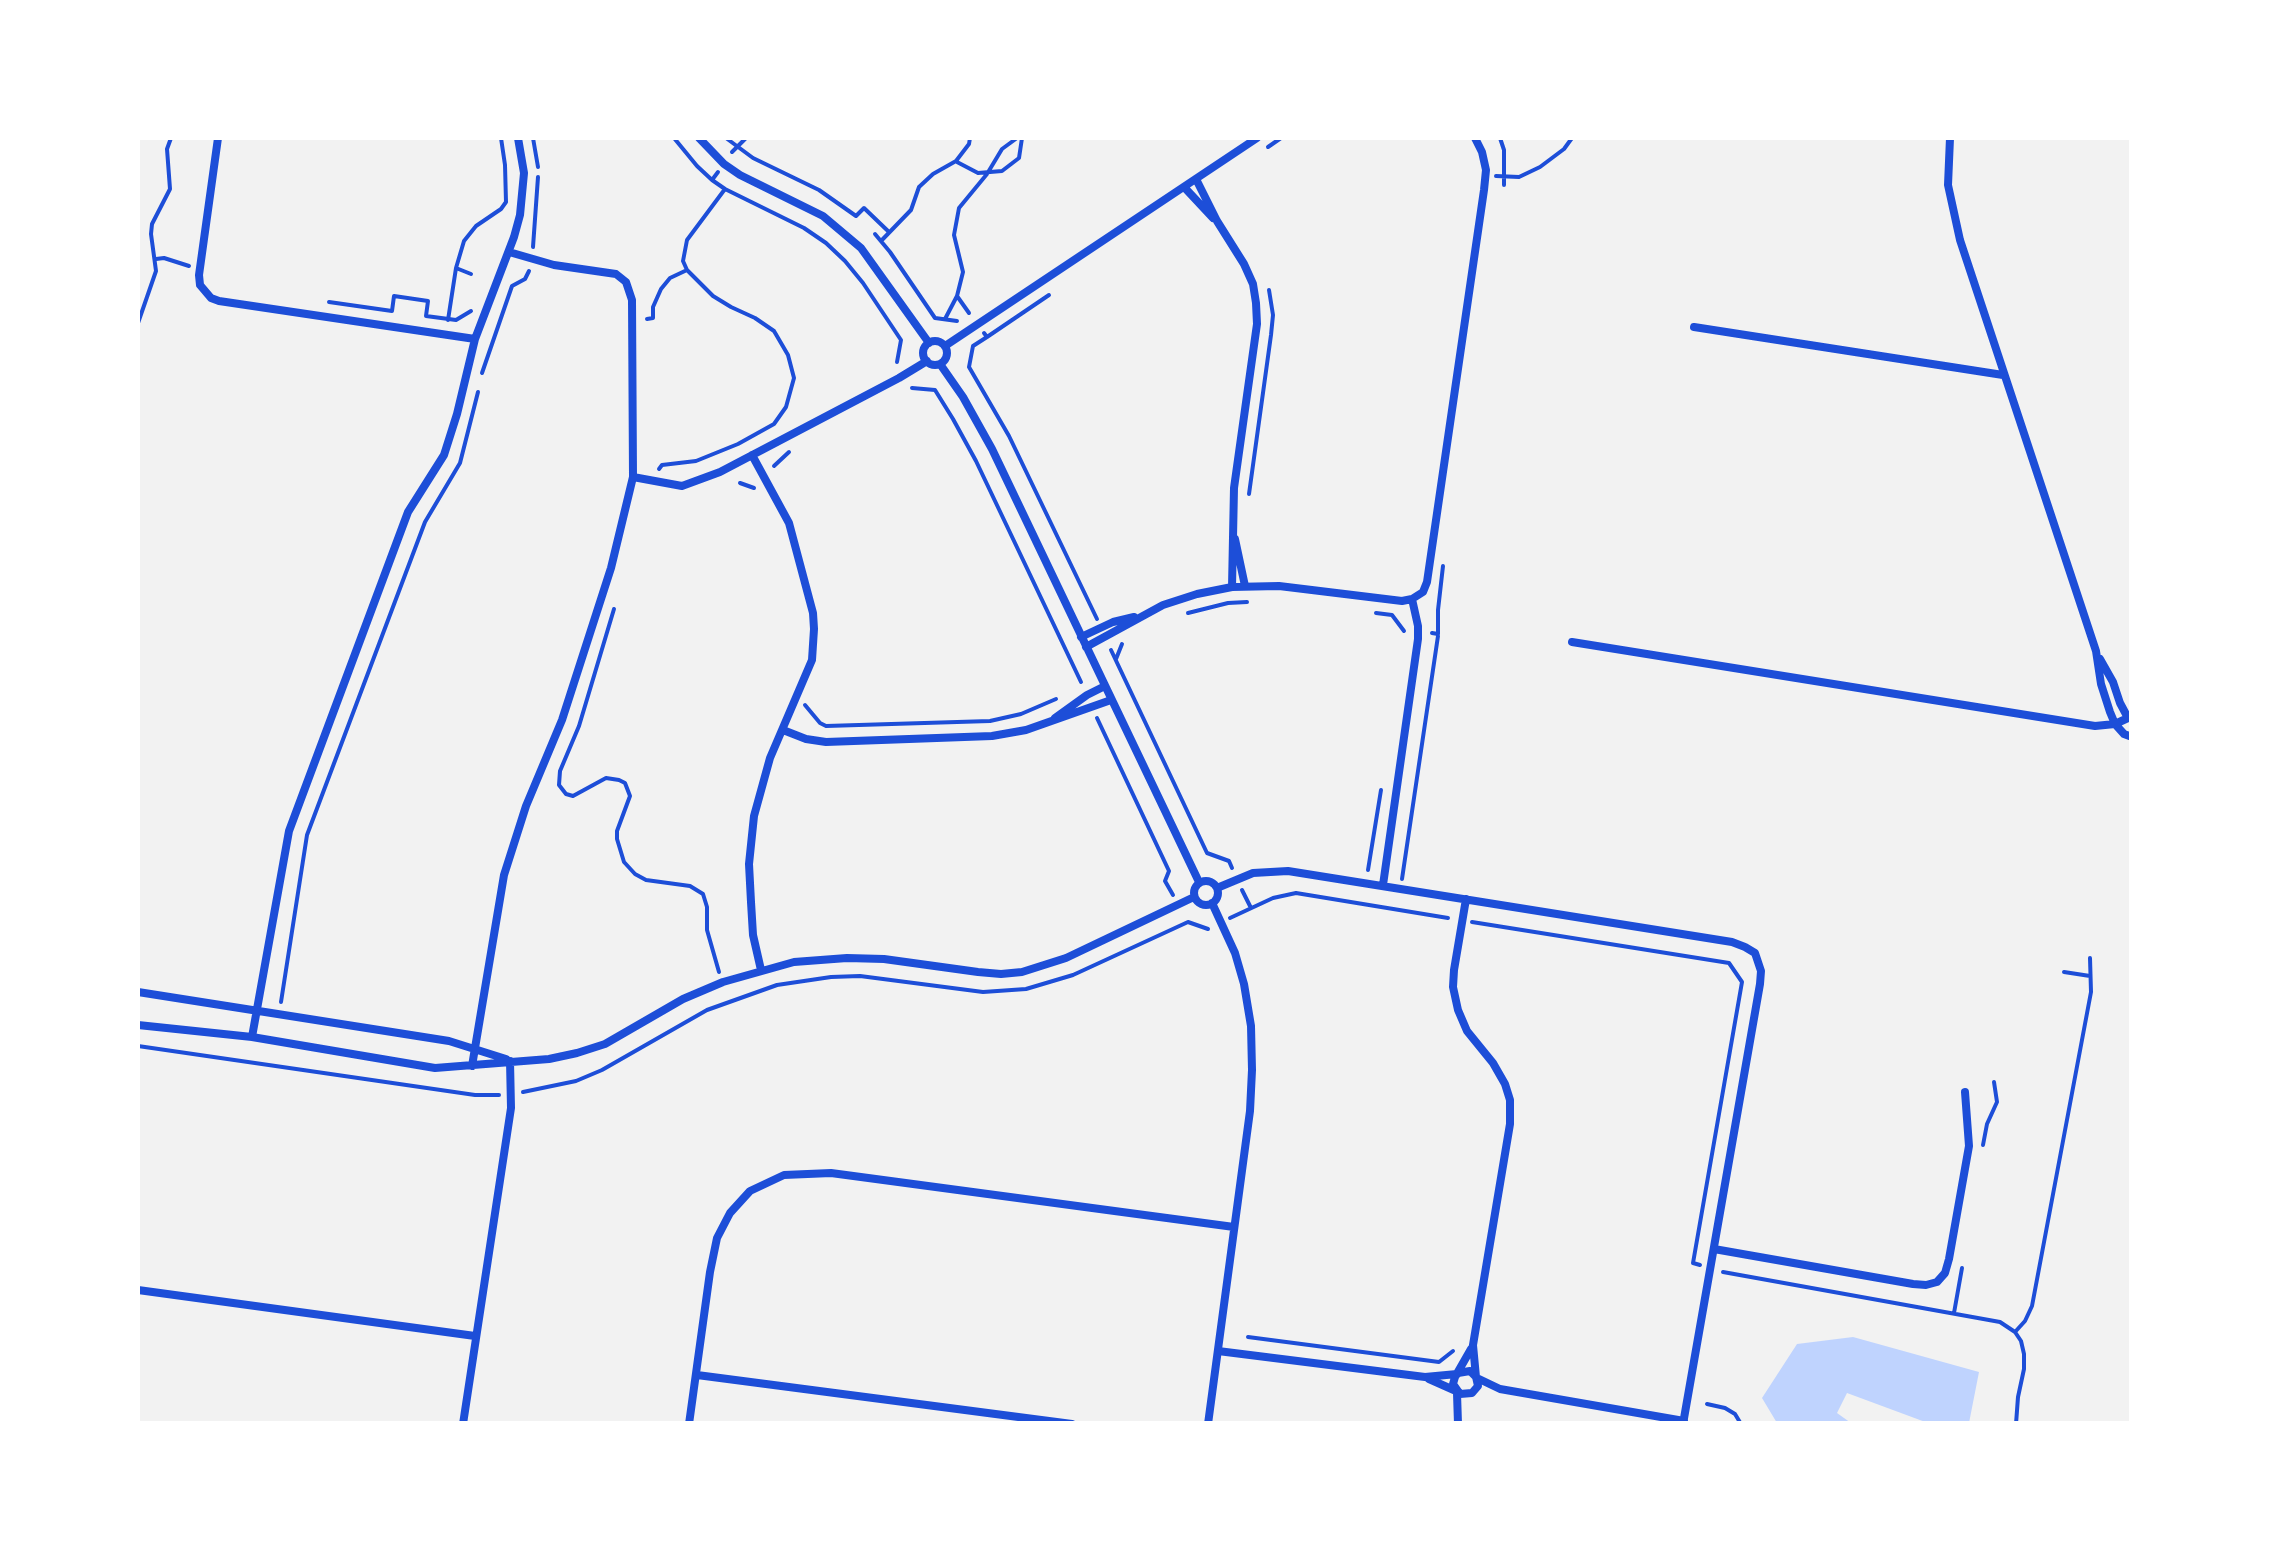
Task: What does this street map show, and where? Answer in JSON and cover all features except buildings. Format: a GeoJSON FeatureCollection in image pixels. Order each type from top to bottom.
{"type":"FeatureCollection","features":[{"type":"Feature","properties":{"kind":"street"},"geometry":{"type":"LineString","coordinates":[[218,138],[200,267],[204,293],[219,301],[475,339]]}},
{"type":"Feature","properties":{"kind":"street"},"geometry":{"type":"LineString","coordinates":[[252,1036],[289,831],[408,512],[444,455],[475,339],[520,216],[524,173],[518,138]]}},
{"type":"Feature","properties":{"kind":"street"},"geometry":{"type":"LineString","coordinates":[[699,138],[740,175],[813,211],[861,248],[928,343]]}},
{"type":"Feature","properties":{"kind":"street"},"geometry":{"type":"LineString","coordinates":[[945,346],[1257,138]]}},
{"type":"Feature","properties":{"kind":"street"},"geometry":{"type":"LineString","coordinates":[[1086,647],[1162,605],[1244,586],[1278,586],[1394,600],[1412,600],[1423,592],[1484,190],[1486,170],[1475,138]]}},
{"type":"Feature","properties":{"kind":"street"},"geometry":{"type":"LineString","coordinates":[[1950,138],[1948,185],[1952,210],[2096,651],[2101,684],[2115,724],[2132,737]]}},
{"type":"Feature","properties":{"kind":"street"},"geometry":{"type":"LineString","coordinates":[[1196,178],[1244,264],[1256,303],[1257,324],[1234,488],[1232,588]]}},
{"type":"Feature","properties":{"kind":"street"},"geometry":{"type":"LineString","coordinates":[[1184,187],[1217,221]]}},
{"type":"Feature","properties":{"kind":"street"},"geometry":{"type":"LineString","coordinates":[[472,1066],[504,875],[526,806],[562,720],[611,568],[633,476],[632,300],[626,282],[616,274],[532,260],[509,252]]}},
{"type":"Feature","properties":{"kind":"street"},"geometry":{"type":"LineString","coordinates":[[1694,327],[2003,375]]}},
{"type":"Feature","properties":{"kind":"street"},"geometry":{"type":"LineString","coordinates":[[926,361],[924,350],[928,343],[937,341],[945,346],[947,354],[940,364]]}},
{"type":"Feature","properties":{"kind":"street"},"geometry":{"type":"LineString","coordinates":[[633,476],[682,486],[720,472],[926,361]]}},
{"type":"Feature","properties":{"kind":"street"},"geometry":{"type":"LineString","coordinates":[[926,361],[940,364]]}},
{"type":"Feature","properties":{"kind":"street"},"geometry":{"type":"LineString","coordinates":[[940,364],[992,449],[1199,882]]}},
{"type":"Feature","properties":{"kind":"street"},"geometry":{"type":"LineString","coordinates":[[752,455],[788,522],[812,613],[814,646],[812,660],[764,778],[750,837],[753,935],[761,970]]}},
{"type":"Feature","properties":{"kind":"street"},"geometry":{"type":"LineString","coordinates":[[1233,530],[1244,586]]}},
{"type":"Feature","properties":{"kind":"street"},"geometry":{"type":"LineString","coordinates":[[1383,886],[1418,632],[1412,600]]}},
{"type":"Feature","properties":{"kind":"street"},"geometry":{"type":"LineString","coordinates":[[1081,637],[1113,622],[1139,616]]}},
{"type":"Feature","properties":{"kind":"street"},"geometry":{"type":"LineString","coordinates":[[1572,642],[2094,726],[2130,720],[2096,651]]}},
{"type":"Feature","properties":{"kind":"street"},"geometry":{"type":"LineString","coordinates":[[1051,720],[1104,686]]}},
{"type":"Feature","properties":{"kind":"street"},"geometry":{"type":"LineString","coordinates":[[783,730],[826,742],[1012,734],[1111,700]]}},
{"type":"Feature","properties":{"kind":"street"},"geometry":{"type":"LineString","coordinates":[[1217,888],[1253,872],[1288,871],[1400,888],[1732,942],[1755,954],[1761,972],[1684,1422],[1500,1389],[1466,1370],[1425,1377],[1218,1351]]}},
{"type":"Feature","properties":{"kind":"street"},"geometry":{"type":"LineString","coordinates":[[1208,880],[1217,888],[1212,903],[1200,904],[1194,898],[1199,882],[1208,880]]}},
{"type":"Feature","properties":{"kind":"street"},"geometry":{"type":"LineString","coordinates":[[138,1026],[252,1036],[435,1068],[549,1059],[605,1044],[683,1000],[761,970],[794,962],[847,958],[989,973],[1022,972],[1066,958],[1194,898]]}},
{"type":"Feature","properties":{"kind":"street"},"geometry":{"type":"LineString","coordinates":[[1458,1421],[1478,1386],[1473,1345],[1510,1124],[1505,1084],[1467,1031],[1453,986],[1466,899]]}},
{"type":"Feature","properties":{"kind":"street"},"geometry":{"type":"LineString","coordinates":[[1208,1424],[1250,1111],[1252,1070],[1251,1026],[1244,984],[1212,903]]}},
{"type":"Feature","properties":{"kind":"street"},"geometry":{"type":"LineString","coordinates":[[138,992],[449,1041],[510,1060]]}},
{"type":"Feature","properties":{"kind":"street"},"geometry":{"type":"LineString","coordinates":[[463,1424],[512,1094],[510,1060]]}},
{"type":"Feature","properties":{"kind":"street"},"geometry":{"type":"LineString","coordinates":[[1714,1248],[1913,1284],[1937,1282],[1949,1259],[1968,1146],[1964,1092]]}},
{"type":"Feature","properties":{"kind":"street"},"geometry":{"type":"LineString","coordinates":[[689,1424],[716,1238],[730,1213],[750,1191],[784,1175],[831,1173],[1234,1227]]}},
{"type":"Feature","properties":{"kind":"street"},"geometry":{"type":"LineString","coordinates":[[138,1290],[475,1336]]}},
{"type":"Feature","properties":{"kind":"street"},"geometry":{"type":"LineString","coordinates":[[1458,1421],[1453,1384],[1473,1345]]}},
{"type":"Feature","properties":{"kind":"street"},"geometry":{"type":"LineString","coordinates":[[697,1374],[1072,1424]]}},
{"type":"Feature","properties":{"kind":"street"},"geometry":{"type":"LineString","coordinates":[[1425,1377],[1464,1395],[1500,1389]]}},
{"type":"Feature","properties":{"kind":"path"},"geometry":{"type":"LineString","coordinates":[[138,323],[154,280],[152,224],[170,189],[167,149],[171,138]]}},
{"type":"Feature","properties":{"kind":"path"},"geometry":{"type":"LineString","coordinates":[[446,335],[464,241],[506,202],[500,138]]}},
{"type":"Feature","properties":{"kind":"path"},"geometry":{"type":"LineString","coordinates":[[481,376],[512,286],[525,280],[532,260],[538,184],[534,138]]}},
{"type":"Feature","properties":{"kind":"path"},"geometry":{"type":"LineString","coordinates":[[674,138],[712,180],[826,243],[862,283],[901,340],[897,362],[892,366],[899,378],[908,389],[914,386],[935,390],[976,461],[1087,695]]}},
{"type":"Feature","properties":{"kind":"path"},"geometry":{"type":"LineString","coordinates":[[726,138],[753,158],[818,190],[856,216],[864,208],[889,232]]}},
{"type":"Feature","properties":{"kind":"path"},"geometry":{"type":"LineString","coordinates":[[712,180],[746,138]]}},
{"type":"Feature","properties":{"kind":"path"},"geometry":{"type":"LineString","coordinates":[[881,241],[914,204],[919,187],[932,174],[956,161],[970,138]]}},
{"type":"Feature","properties":{"kind":"path"},"geometry":{"type":"LineString","coordinates":[[956,161],[978,173],[1002,171],[1019,158],[1019,138]]}},
{"type":"Feature","properties":{"kind":"path"},"geometry":{"type":"LineString","coordinates":[[945,319],[963,272],[954,235],[956,218],[966,197],[1002,149],[1019,138]]}},
{"type":"Feature","properties":{"kind":"path"},"geometry":{"type":"LineString","coordinates":[[1265,148],[1281,138]]}},
{"type":"Feature","properties":{"kind":"path"},"geometry":{"type":"LineString","coordinates":[[1500,138],[1504,185]]}},
{"type":"Feature","properties":{"kind":"path"},"geometry":{"type":"LineString","coordinates":[[1504,177],[1519,177],[1540,167],[1572,138]]}},
{"type":"Feature","properties":{"kind":"path"},"geometry":{"type":"LineString","coordinates":[[647,480],[662,465],[696,460],[738,444],[774,424],[786,407],[794,378],[788,355],[774,332],[713,296],[683,261],[687,240],[725,189]]}},
{"type":"Feature","properties":{"kind":"path"},"geometry":{"type":"LineString","coordinates":[[875,234],[935,318],[956,321],[969,314]]}},
{"type":"Feature","properties":{"kind":"path"},"geometry":{"type":"LineString","coordinates":[[156,258],[200,267]]}},
{"type":"Feature","properties":{"kind":"path"},"geometry":{"type":"LineString","coordinates":[[456,268],[471,274]]}},
{"type":"Feature","properties":{"kind":"path"},"geometry":{"type":"LineString","coordinates":[[632,320],[653,318],[653,307],[661,290],[670,278],[687,270]]}},
{"type":"Feature","properties":{"kind":"path"},"geometry":{"type":"LineString","coordinates":[[1049,295],[973,346],[969,367],[1009,436],[1101,628]]}},
{"type":"Feature","properties":{"kind":"path"},"geometry":{"type":"LineString","coordinates":[[316,300],[392,311],[394,296],[428,301],[426,316],[462,318],[471,310],[484,315]]}},
{"type":"Feature","properties":{"kind":"path"},"geometry":{"type":"LineString","coordinates":[[957,296],[987,337]]}},
{"type":"Feature","properties":{"kind":"path"},"geometry":{"type":"LineString","coordinates":[[138,366],[138,385]]}},
{"type":"Feature","properties":{"kind":"path"},"geometry":{"type":"LineString","coordinates":[[279,1014],[307,835],[425,522],[460,463],[478,390]]}},
{"type":"Feature","properties":{"kind":"path"},"geometry":{"type":"LineString","coordinates":[[740,483],[754,487],[760,500]]}},
{"type":"Feature","properties":{"kind":"path"},"geometry":{"type":"LineString","coordinates":[[1400,888],[1420,768],[1445,566],[1430,564]]}},
{"type":"Feature","properties":{"kind":"path"},"geometry":{"type":"LineString","coordinates":[[617,598],[559,785],[573,796],[606,778],[625,783],[630,796],[617,831],[624,862],[646,880],[690,886],[702,894],[706,900],[707,930],[723,982]]}},
{"type":"Feature","properties":{"kind":"path"},"geometry":{"type":"LineString","coordinates":[[1186,614],[1228,603],[1255,601]]}},
{"type":"Feature","properties":{"kind":"path"},"geometry":{"type":"LineString","coordinates":[[1373,612],[1392,615],[1405,632],[1438,634]]}},
{"type":"Feature","properties":{"kind":"path"},"geometry":{"type":"LineString","coordinates":[[1106,637],[1207,853],[1228,861],[1251,908]]}},
{"type":"Feature","properties":{"kind":"path"},"geometry":{"type":"LineString","coordinates":[[1116,659],[1123,641]]}},
{"type":"Feature","properties":{"kind":"path"},"geometry":{"type":"LineString","coordinates":[[796,698],[826,726],[990,721],[1021,714],[1066,694]]}},
{"type":"Feature","properties":{"kind":"path"},"geometry":{"type":"LineString","coordinates":[[1092,708],[1169,870],[1165,881],[1178,905]]}},
{"type":"Feature","properties":{"kind":"path"},"geometry":{"type":"LineString","coordinates":[[138,1046],[475,1095],[512,1094],[576,1081],[707,1010],[777,985],[860,976],[983,992],[1026,989],[1072,975],[1188,922],[1209,929],[1251,908],[1296,893],[1729,963],[1742,982],[1693,1264],[1729,1274],[2000,1322],[2021,1341],[2024,1369],[2016,1424]]}},
{"type":"Feature","properties":{"kind":"path"},"geometry":{"type":"LineString","coordinates":[[2015,1332],[2032,1306],[2090,992],[2090,958]]}},
{"type":"Feature","properties":{"kind":"path"},"geometry":{"type":"LineString","coordinates":[[2064,972],[2090,976]]}},
{"type":"Feature","properties":{"kind":"path"},"geometry":{"type":"LineString","coordinates":[[1248,1337],[1439,1362],[1458,1344],[1473,1345]]}},
{"type":"Feature","properties":{"kind":"path"},"geometry":{"type":"LineString","coordinates":[[1707,1404],[1725,1408],[1741,1424]]}},
{"type":"Feature","properties":{"kind":"water"},"geometry":{"type":"Polygon","coordinates":[[[1853,1337],[1979,1372],[1969,1423],[1928,1423],[1847,1393],[1837,1413],[1851,1423],[1777,1423],[1762,1398],[1797,1344],[1853,1337]]]}}]}
